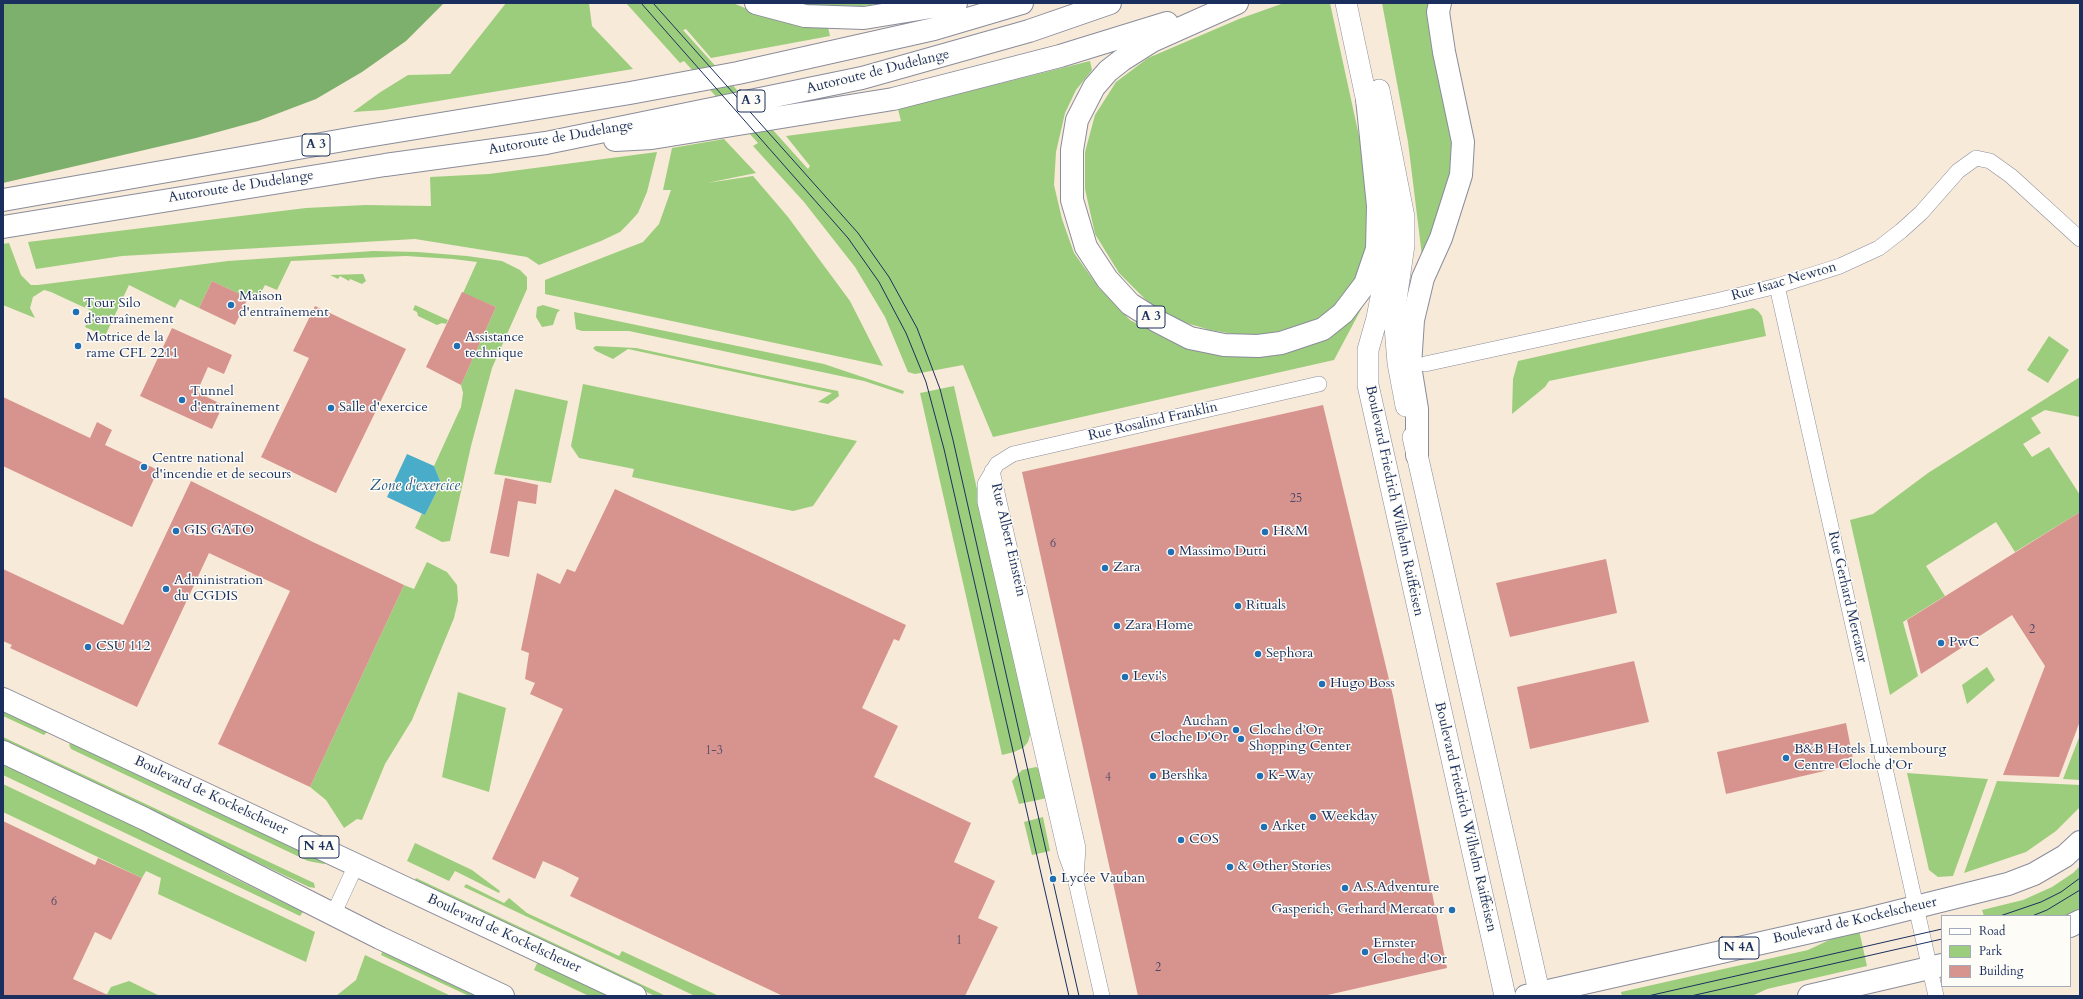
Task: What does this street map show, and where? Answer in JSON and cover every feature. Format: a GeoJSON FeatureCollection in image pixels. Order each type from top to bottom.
{"type":"FeatureCollection","features":[{"type":"Feature","properties":{"kind":"main road"},"geometry":{"type":"LineString","coordinates":[[756,3],[805,16],[864,18],[956,3]]}},
{"type":"Feature","properties":{"kind":"main road","name":"Autoroute de Dudelange"},"geometry":{"type":"LineString","coordinates":[[3,200],[355,138],[630,93],[730,74],[934,29],[1022,3]]}},
{"type":"Feature","properties":{"kind":"main road","name":"Autoroute de Dudelange"},"geometry":{"type":"LineString","coordinates":[[3,227],[354,170],[546,143],[862,78],[1029,31],[1110,3]]}},
{"type":"Feature","properties":{"kind":"main road","name":"A 3"},"geometry":{"type":"LineString","coordinates":[[546,143],[652,138],[893,100],[1060,56],[1229,3]]}},
{"type":"Feature","properties":{"kind":"main road","name":"A 3"},"geometry":{"type":"LineString","coordinates":[[1237,3],[1152,41],[1122,60],[1108,71],[1094,87],[1077,120],[1072,150],[1072,200],[1086,247],[1107,279],[1130,304],[1157,322],[1190,338],[1224,345],[1258,346],[1282,343],[1323,329],[1343,313],[1365,284],[1377,249],[1378,206],[1367,98]]}},
{"type":"Feature","properties":{"kind":"main road","name":"Boulevard Friedrich Wilhelm Raiffeisen"},"geometry":{"type":"LineString","coordinates":[[1346,3],[1367,98],[1389,215],[1389,256],[1377,318],[1368,350],[1368,385],[1505,996]]}},
{"type":"Feature","properties":{"kind":"main road"},"geometry":{"type":"LineString","coordinates":[[1361,3],[1404,217],[1404,245],[1394,314],[1398,363],[1535,995]]}},
{"type":"Feature","properties":{"kind":"main road"},"geometry":{"type":"LineString","coordinates":[[1417,455],[1417,409],[1410,366],[1413,320],[1423,278],[1443,232],[1461,175],[1463,142],[1444,52],[1438,12],[1440,3]]}},
{"type":"Feature","properties":{"kind":"main road","name":"Boulevard de Kockelscheuer"},"geometry":{"type":"LineString","coordinates":[[3,699],[635,996]]}},
{"type":"Feature","properties":{"kind":"main road"},"geometry":{"type":"LineString","coordinates":[[3,752],[145,819],[333,915],[503,996]]}},
{"type":"Feature","properties":{"kind":"main road","name":"Boulevard de Kockelscheuer"},"geometry":{"type":"LineString","coordinates":[[1535,995],[1916,908],[2008,884],[2034,874],[2065,856],[2080,842]]}},
{"type":"Feature","properties":{"kind":"main road"},"geometry":{"type":"LineString","coordinates":[[2071,926],[2080,921]]}},
{"type":"Feature","properties":{"kind":"main road"},"geometry":{"type":"LineString","coordinates":[[1809,996],[1936,966]]}},
{"type":"Feature","properties":{"kind":"street","name":"Rue Isaac Newton"},"geometry":{"type":"LineString","coordinates":[[1425,364],[1777,286],[1840,266],[1879,248],[1921,212],[1958,171],[1976,158],[1990,161],[2011,176],[2080,238]]}},
{"type":"Feature","properties":{"kind":"street","name":"Rue Gerhard Mercator"},"geometry":{"type":"LineString","coordinates":[[1777,286],[1916,908],[1936,966],[1936,996]]}},
{"type":"Feature","properties":{"kind":"street","name":"Rue Rosalind Franklin"},"geometry":{"type":"LineString","coordinates":[[992,471],[997,464],[1012,454],[1319,384]]}},
{"type":"Feature","properties":{"kind":"street","name":"Rue Albert Einstein"},"geometry":{"type":"LineString","coordinates":[[992,471],[985,484],[985,502],[1066,855],[1076,882],[1102,996]]}},
{"type":"Feature","properties":{"kind":"street"},"geometry":{"type":"LineString","coordinates":[[333,915],[356,865]]}},
{"type":"Feature","properties":{"kind":"green space"},"geometry":{"type":"Polygon","coordinates":[[[3,3],[444,3],[406,41],[362,72],[316,99],[258,121],[196,138],[3,183],[3,3]]]}},
{"type":"Feature","properties":{"kind":"green space"},"geometry":{"type":"Polygon","coordinates":[[[506,3],[589,3],[592,26],[633,69],[383,110],[353,112],[379,93],[408,75],[450,74],[506,3]]]}},
{"type":"Feature","properties":{"kind":"green space"},"geometry":{"type":"Polygon","coordinates":[[[626,3],[733,3],[762,15],[828,27],[830,36],[711,58],[686,29],[683,30],[808,169],[810,166],[786,136],[901,121],[898,109],[1090,61],[1092,70],[1076,90],[1065,113],[1056,152],[1054,185],[1062,219],[1074,253],[1099,288],[1130,320],[1170,341],[1186,347],[1247,355],[1366,300],[1334,360],[993,437],[963,365],[915,374],[908,372],[885,317],[855,267],[804,202],[753,146],[758,143],[684,61],[680,63],[626,3]]]}},
{"type":"Feature","properties":{"kind":"green space"},"geometry":{"type":"Polygon","coordinates":[[[800,3],[889,3],[861,6],[810,5],[800,3]]]}},
{"type":"Feature","properties":{"kind":"green space"},"geometry":{"type":"Polygon","coordinates":[[[1284,3],[1330,3],[1366,168],[1370,209],[1366,253],[1354,284],[1332,309],[1312,322],[1268,334],[1239,335],[1210,330],[1183,322],[1150,304],[1119,273],[1095,234],[1085,189],[1085,152],[1095,115],[1116,82],[1148,58],[1239,19],[1284,3]]]}},
{"type":"Feature","properties":{"kind":"green space"},"geometry":{"type":"Polygon","coordinates":[[[1382,3],[1432,3],[1451,134],[1451,162],[1449,183],[1442,212],[1422,256],[1408,142],[1382,3]]]}},
{"type":"Feature","properties":{"kind":"green space"},"geometry":{"type":"Polygon","coordinates":[[[724,139],[756,173],[707,183],[753,176],[788,217],[850,301],[883,366],[545,294],[545,280],[643,242],[659,224],[671,190],[663,190],[672,148],[724,139]]]}},
{"type":"Feature","properties":{"kind":"green space"},"geometry":{"type":"Polygon","coordinates":[[[657,152],[647,192],[638,213],[620,232],[539,265],[527,257],[415,239],[122,256],[36,269],[28,242],[306,208],[365,205],[431,206],[430,177],[489,174],[657,152]]]}},
{"type":"Feature","properties":{"kind":"green space"},"geometry":{"type":"Polygon","coordinates":[[[9,243],[21,275],[31,285],[228,261],[373,251],[418,252],[467,256],[502,261],[520,270],[527,277],[527,289],[492,368],[471,446],[450,541],[442,542],[415,528],[422,513],[425,515],[441,483],[434,466],[461,407],[463,393],[461,385],[496,307],[463,293],[477,262],[406,256],[291,261],[277,290],[265,285],[256,302],[212,281],[199,308],[180,299],[175,308],[129,285],[105,336],[85,327],[92,311],[51,292],[44,290],[33,297],[30,308],[35,318],[3,305],[3,244],[9,243]]]}},
{"type":"Feature","properties":{"kind":"green space"},"geometry":{"type":"Polygon","coordinates":[[[363,274],[366,281],[362,284],[350,279],[349,281],[340,276],[338,279],[330,275],[363,274]]]}},
{"type":"Feature","properties":{"kind":"green space"},"geometry":{"type":"Polygon","coordinates":[[[415,305],[448,320],[446,324],[442,323],[437,325],[418,316],[417,312],[413,310],[415,305]]]}},
{"type":"Feature","properties":{"kind":"green space"},"geometry":{"type":"Polygon","coordinates":[[[543,305],[560,310],[557,313],[553,325],[542,327],[536,317],[537,307],[543,305]]]}},
{"type":"Feature","properties":{"kind":"green space"},"geometry":{"type":"Polygon","coordinates":[[[1753,308],[1762,316],[1766,336],[1549,381],[1545,387],[1512,414],[1513,379],[1518,361],[1753,308]]]}},
{"type":"Feature","properties":{"kind":"green space"},"geometry":{"type":"Polygon","coordinates":[[[574,312],[824,364],[904,391],[903,394],[864,381],[629,331],[582,331],[576,329],[574,312]]]}},
{"type":"Feature","properties":{"kind":"green space"},"geometry":{"type":"Polygon","coordinates":[[[2049,336],[2069,350],[2048,383],[2027,370],[2049,336]]]}},
{"type":"Feature","properties":{"kind":"green space"},"geometry":{"type":"Polygon","coordinates":[[[596,346],[636,348],[838,391],[839,396],[828,404],[818,402],[832,393],[628,349],[613,359],[596,351],[593,348],[596,346]]]}},
{"type":"Feature","properties":{"kind":"green space"},"geometry":{"type":"Polygon","coordinates":[[[2080,377],[2080,417],[2045,410],[2031,418],[2041,433],[2023,444],[2032,457],[2049,447],[2080,495],[2080,512],[2015,552],[1996,522],[1926,566],[1945,596],[1903,622],[1918,676],[1890,695],[1850,520],[1873,514],[1928,473],[2080,377]]]}},
{"type":"Feature","properties":{"kind":"green space"},"geometry":{"type":"Polygon","coordinates":[[[583,384],[857,441],[813,506],[793,511],[632,477],[634,469],[579,458],[571,446],[583,384]]]}},
{"type":"Feature","properties":{"kind":"green space"},"geometry":{"type":"Polygon","coordinates":[[[954,386],[1031,731],[1028,742],[1023,748],[1002,755],[920,393],[954,386]]]}},
{"type":"Feature","properties":{"kind":"green space"},"geometry":{"type":"Polygon","coordinates":[[[515,389],[568,401],[551,483],[494,474],[515,389]]]}},
{"type":"Feature","properties":{"kind":"green space"},"geometry":{"type":"Polygon","coordinates":[[[427,562],[447,572],[457,585],[458,601],[454,618],[412,720],[385,764],[362,820],[357,819],[344,828],[326,800],[310,787],[404,585],[414,589],[427,562]]]}},
{"type":"Feature","properties":{"kind":"green space"},"geometry":{"type":"Polygon","coordinates":[[[1987,667],[1995,680],[1967,704],[1962,685],[1987,667]]]}},
{"type":"Feature","properties":{"kind":"green space"},"geometry":{"type":"Polygon","coordinates":[[[458,692],[506,708],[489,792],[442,777],[458,692]]]}},
{"type":"Feature","properties":{"kind":"green space"},"geometry":{"type":"Polygon","coordinates":[[[3,707],[48,729],[47,732],[44,735],[3,716],[3,707]]]}},
{"type":"Feature","properties":{"kind":"green space"},"geometry":{"type":"Polygon","coordinates":[[[2080,735],[2080,780],[2063,779],[2080,735]]]}},
{"type":"Feature","properties":{"kind":"green space"},"geometry":{"type":"Polygon","coordinates":[[[3,737],[314,883],[315,888],[309,887],[3,742],[3,737]]]}},
{"type":"Feature","properties":{"kind":"green space"},"geometry":{"type":"Polygon","coordinates":[[[72,741],[327,861],[324,864],[308,861],[71,749],[69,745],[72,741]]]}},
{"type":"Feature","properties":{"kind":"green space"},"geometry":{"type":"Polygon","coordinates":[[[3,760],[181,847],[226,874],[303,912],[300,916],[3,775],[3,760]]]}},
{"type":"Feature","properties":{"kind":"green space"},"geometry":{"type":"Polygon","coordinates":[[[1036,767],[1040,769],[1047,798],[1019,804],[1012,781],[1022,770],[1036,767]]]}},
{"type":"Feature","properties":{"kind":"green space"},"geometry":{"type":"Polygon","coordinates":[[[1907,773],[1988,779],[1953,876],[1938,877],[1929,870],[1907,773]]]}},
{"type":"Feature","properties":{"kind":"green space"},"geometry":{"type":"Polygon","coordinates":[[[1997,781],[2080,785],[2080,807],[2056,831],[2026,852],[1964,873],[1997,781]]]}},
{"type":"Feature","properties":{"kind":"green space"},"geometry":{"type":"Polygon","coordinates":[[[3,784],[315,932],[306,962],[158,894],[161,878],[146,871],[142,878],[3,812],[3,784]]]}},
{"type":"Feature","properties":{"kind":"green space"},"geometry":{"type":"Polygon","coordinates":[[[1043,817],[1050,851],[1032,855],[1024,822],[1043,817]]]}},
{"type":"Feature","properties":{"kind":"green space"},"geometry":{"type":"Polygon","coordinates":[[[415,843],[472,870],[500,891],[499,893],[455,871],[449,881],[407,861],[415,843]]]}},
{"type":"Feature","properties":{"kind":"green space"},"geometry":{"type":"Polygon","coordinates":[[[2080,866],[2080,908],[2069,915],[1984,915],[1982,910],[2023,900],[2052,887],[2073,873],[2080,866]]]}},
{"type":"Feature","properties":{"kind":"green space"},"geometry":{"type":"Polygon","coordinates":[[[416,878],[666,996],[655,996],[414,882],[416,878]]]}},
{"type":"Feature","properties":{"kind":"green space"},"geometry":{"type":"Polygon","coordinates":[[[466,884],[504,903],[509,898],[527,913],[619,956],[622,951],[719,996],[695,996],[464,887],[466,884]]]}},
{"type":"Feature","properties":{"kind":"green space"},"geometry":{"type":"Polygon","coordinates":[[[1859,930],[1867,966],[1767,989],[1752,996],[1622,996],[1621,992],[1808,950],[1844,933],[1859,930]]]}},
{"type":"Feature","properties":{"kind":"green space"},"geometry":{"type":"Polygon","coordinates":[[[383,950],[481,996],[469,996],[381,955],[383,950]]]}},
{"type":"Feature","properties":{"kind":"green space"},"geometry":{"type":"Polygon","coordinates":[[[365,955],[451,996],[336,996],[356,980],[365,955]]]}},
{"type":"Feature","properties":{"kind":"green space"},"geometry":{"type":"Polygon","coordinates":[[[539,959],[617,996],[589,996],[534,970],[539,959]]]}},
{"type":"Feature","properties":{"kind":"green space"},"geometry":{"type":"Polygon","coordinates":[[[129,981],[160,996],[106,996],[111,987],[129,981]]]}},
{"type":"Feature","properties":{"kind":"water","name":"Zone d'exercice"},"geometry":{"type":"Polygon","coordinates":[[[407,454],[434,466],[441,483],[425,515],[387,497],[407,454]]]}},
{"type":"Feature","properties":{"kind":"building","name":"Maison d'entraînement"},"geometry":{"type":"Polygon","coordinates":[[[212,281],[248,298],[235,325],[199,308],[212,281]]]}},
{"type":"Feature","properties":{"kind":"building","name":"Assistance technique"},"geometry":{"type":"Polygon","coordinates":[[[462,292],[496,307],[461,385],[426,367],[462,292]]]}},
{"type":"Feature","properties":{"kind":"building","name":"Salle d'exercice"},"geometry":{"type":"Polygon","coordinates":[[[315,306],[406,349],[336,493],[261,457],[309,358],[293,351],[315,306]]]}},
{"type":"Feature","properties":{"kind":"building"},"geometry":{"type":"Polygon","coordinates":[[[172,328],[232,355],[224,374],[208,367],[197,392],[223,405],[212,429],[140,396],[172,328]]]}},
{"type":"Feature","properties":{"kind":"building","name":"Centre national d'incendie et de secours"},"geometry":{"type":"Polygon","coordinates":[[[3,397],[90,438],[97,422],[112,430],[105,445],[158,470],[132,527],[3,466],[3,397]]]}},
{"type":"Feature","properties":{"kind":"building","name":"Cloche d’Or Shopping Center"},"geometry":{"type":"Polygon","coordinates":[[[1323,405],[1393,696],[1447,968],[1323,996],[1138,996],[1022,472],[1323,405]]]}},
{"type":"Feature","properties":{"kind":"building"},"geometry":{"type":"Polygon","coordinates":[[[505,478],[538,485],[536,504],[518,501],[509,557],[490,553],[505,478]]]}},
{"type":"Feature","properties":{"kind":"building"},"geometry":{"type":"Polygon","coordinates":[[[191,481],[313,542],[404,585],[310,787],[218,744],[290,591],[209,553],[137,707],[10,648],[12,645],[3,641],[3,569],[123,625],[191,481]]]}},
{"type":"Feature","properties":{"kind":"building"},"geometry":{"type":"Polygon","coordinates":[[[615,489],[906,625],[899,641],[894,639],[862,708],[898,726],[874,777],[971,823],[954,862],[995,881],[978,918],[998,927],[965,996],[783,996],[570,896],[579,878],[561,869],[543,861],[535,879],[492,859],[563,709],[530,694],[535,683],[525,679],[529,653],[521,650],[537,573],[560,584],[567,569],[575,572],[615,489]]]}},
{"type":"Feature","properties":{"kind":"building","name":"PwC"},"geometry":{"type":"Polygon","coordinates":[[[2080,512],[2080,721],[2059,777],[2003,775],[2045,666],[2012,615],[1921,674],[1907,620],[2080,512]]]}},
{"type":"Feature","properties":{"kind":"building"},"geometry":{"type":"Polygon","coordinates":[[[1606,559],[1617,613],[1510,637],[1496,583],[1606,559]]]}},
{"type":"Feature","properties":{"kind":"building"},"geometry":{"type":"Polygon","coordinates":[[[1634,661],[1649,722],[1530,749],[1517,687],[1634,661]]]}},
{"type":"Feature","properties":{"kind":"building","name":"B&B Hotels Luxembourg Centre Cloche d'Or"},"geometry":{"type":"Polygon","coordinates":[[[1846,723],[1854,764],[1726,794],[1717,752],[1846,723]]]}},
{"type":"Feature","properties":{"kind":"building"},"geometry":{"type":"Polygon","coordinates":[[[3,821],[95,865],[98,858],[142,878],[111,940],[95,932],[73,979],[110,996],[3,996],[3,821]]]}},
{"type":"Feature","properties":{"kind":"tram line"},"geometry":{"type":"LineString","coordinates":[[641,3],[848,238],[879,282],[906,333],[926,382],[944,449],[1069,996]]}},
{"type":"Feature","properties":{"kind":"tram line"},"geometry":{"type":"LineString","coordinates":[[653,3],[858,233],[889,277],[917,328],[940,389],[953,440],[1079,996]]}},
{"type":"Feature","properties":{"kind":"tram line"},"geometry":{"type":"LineString","coordinates":[[2003,915],[2041,902],[2061,892],[2080,878]]}},
{"type":"Feature","properties":{"kind":"tram line"},"geometry":{"type":"LineString","coordinates":[[2034,915],[2047,910],[2080,890]]}},
{"type":"Feature","properties":{"kind":"tram line"},"geometry":{"type":"LineString","coordinates":[[1648,996],[1941,929]]}},
{"type":"Feature","properties":{"kind":"tram line"},"geometry":{"type":"LineString","coordinates":[[1691,996],[1941,939]]}},
{"type":"Feature","properties":{"kind":"place","name":"Maison d'entraînement"},"geometry":{"type":"Point","coordinates":[231,305]}},
{"type":"Feature","properties":{"kind":"place","name":"Tour Silo d'entraînement"},"geometry":{"type":"Point","coordinates":[76,312]}},
{"type":"Feature","properties":{"kind":"place","name":"Motrice de la rame CFL 2211"},"geometry":{"type":"Point","coordinates":[78,346]}},
{"type":"Feature","properties":{"kind":"place","name":"Assistance technique"},"geometry":{"type":"Point","coordinates":[457,346]}},
{"type":"Feature","properties":{"kind":"place","name":"Tunnel d'entraînement"},"geometry":{"type":"Point","coordinates":[182,400]}},
{"type":"Feature","properties":{"kind":"place","name":"Salle d'exercice"},"geometry":{"type":"Point","coordinates":[331,408]}},
{"type":"Feature","properties":{"kind":"place","name":"Centre national d'incendie et de secours"},"geometry":{"type":"Point","coordinates":[144,467]}},
{"type":"Feature","properties":{"kind":"place","name":"GIS GATO"},"geometry":{"type":"Point","coordinates":[176,531]}},
{"type":"Feature","properties":{"kind":"place","name":"H&M"},"geometry":{"type":"Point","coordinates":[1265,532]}},
{"type":"Feature","properties":{"kind":"place","name":"Massimo Dutti"},"geometry":{"type":"Point","coordinates":[1171,552]}},
{"type":"Feature","properties":{"kind":"place","name":"Zara"},"geometry":{"type":"Point","coordinates":[1105,568]}},
{"type":"Feature","properties":{"kind":"place","name":"Administration du CGDIS"},"geometry":{"type":"Point","coordinates":[166,589]}},
{"type":"Feature","properties":{"kind":"place","name":"Rituals"},"geometry":{"type":"Point","coordinates":[1238,606]}},
{"type":"Feature","properties":{"kind":"place","name":"Zara Home"},"geometry":{"type":"Point","coordinates":[1117,626]}},
{"type":"Feature","properties":{"kind":"place","name":"PwC"},"geometry":{"type":"Point","coordinates":[1941,643]}},
{"type":"Feature","properties":{"kind":"place","name":"CSU 112"},"geometry":{"type":"Point","coordinates":[88,647]}},
{"type":"Feature","properties":{"kind":"place","name":"Sephora"},"geometry":{"type":"Point","coordinates":[1258,654]}},
{"type":"Feature","properties":{"kind":"place","name":"Levi's"},"geometry":{"type":"Point","coordinates":[1125,677]}},
{"type":"Feature","properties":{"kind":"place","name":"Hugo Boss"},"geometry":{"type":"Point","coordinates":[1322,684]}},
{"type":"Feature","properties":{"kind":"place","name":"Auchan Cloche D'Or"},"geometry":{"type":"Point","coordinates":[1236,730]}},
{"type":"Feature","properties":{"kind":"place","name":"Cloche d’Or Shopping Center"},"geometry":{"type":"Point","coordinates":[1241,739]}},
{"type":"Feature","properties":{"kind":"place","name":"B&B Hotels Luxembourg Centre Cloche d'Or"},"geometry":{"type":"Point","coordinates":[1786,758]}},
{"type":"Feature","properties":{"kind":"place","name":"Bershka"},"geometry":{"type":"Point","coordinates":[1153,776]}},
{"type":"Feature","properties":{"kind":"place","name":"K-Way"},"geometry":{"type":"Point","coordinates":[1260,776]}},
{"type":"Feature","properties":{"kind":"place","name":"Weekday"},"geometry":{"type":"Point","coordinates":[1313,817]}},
{"type":"Feature","properties":{"kind":"place","name":"Arket"},"geometry":{"type":"Point","coordinates":[1264,827]}},
{"type":"Feature","properties":{"kind":"place","name":"COS"},"geometry":{"type":"Point","coordinates":[1181,840]}},
{"type":"Feature","properties":{"kind":"place","name":"& Other Stories"},"geometry":{"type":"Point","coordinates":[1230,867]}},
{"type":"Feature","properties":{"kind":"place","name":"Lycée Vauban"},"geometry":{"type":"Point","coordinates":[1053,879]}},
{"type":"Feature","properties":{"kind":"place","name":"A.S.Adventure"},"geometry":{"type":"Point","coordinates":[1345,888]}},
{"type":"Feature","properties":{"kind":"place","name":"Gasperich, Gerhard Mercator"},"geometry":{"type":"Point","coordinates":[1452,910]}},
{"type":"Feature","properties":{"kind":"place","name":"Ernster Cloche d'Or"},"geometry":{"type":"Point","coordinates":[1365,952]}}]}
